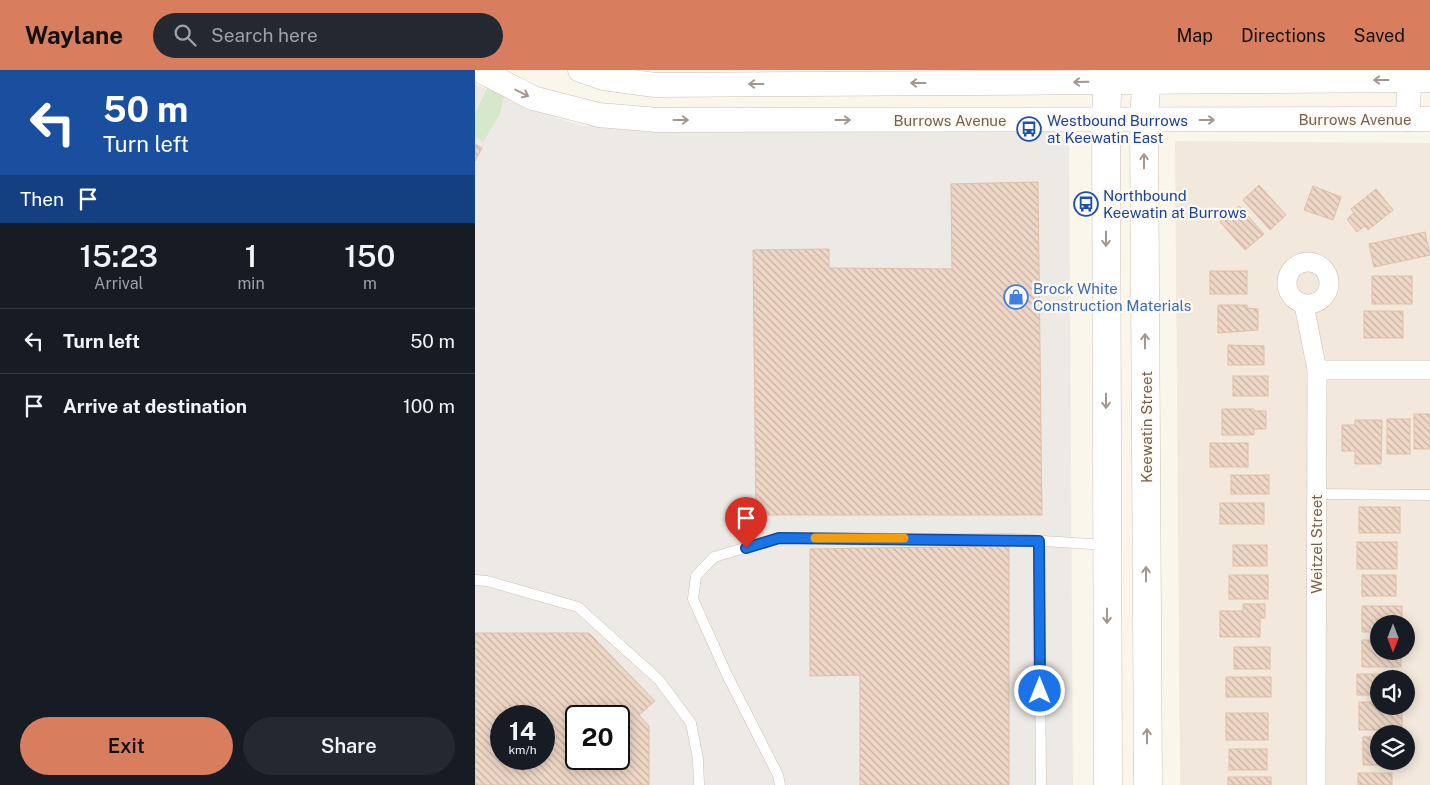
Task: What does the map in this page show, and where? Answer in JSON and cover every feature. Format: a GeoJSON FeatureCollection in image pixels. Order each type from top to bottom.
{"type":"FeatureCollection","features":[{"type":"Feature","properties":{"kind":"main road"},"geometry":{"type":"LineString","coordinates":[[1108,76],[1106,120],[1108,785]]}},
{"type":"Feature","properties":{"kind":"main road","name":"Keewatin Street"},"geometry":{"type":"LineString","coordinates":[[1147,76],[1144,120],[1148,785]]}},
{"type":"Feature","properties":{"kind":"street","name":"Burrows Avenue"},"geometry":{"type":"LineString","coordinates":[[479,70],[533,98],[599,115],[658,120],[1419,119]]}},
{"type":"Feature","properties":{"kind":"street"},"geometry":{"type":"LineString","coordinates":[[580,70],[603,78],[655,85],[782,77],[1416,77],[1419,119]]}},
{"type":"Feature","properties":{"kind":"street"},"geometry":{"type":"LineString","coordinates":[[782,77],[782,120]]}},
{"type":"Feature","properties":{"kind":"street","name":"Weitzel Street"},"geometry":{"type":"LineString","coordinates":[[1303,304],[1317,370],[1315,785]]}},
{"type":"Feature","properties":{"kind":"street"},"geometry":{"type":"LineString","coordinates":[[1317,370],[1430,370]]}},
{"type":"Feature","properties":{"kind":"lane"},"geometry":{"type":"LineString","coordinates":[[1316,494],[1430,495]]}},
{"type":"Feature","properties":{"kind":"lane"},"geometry":{"type":"LineString","coordinates":[[780,785],[779,775],[727,674],[693,599],[696,576],[714,557],[779,538],[1039,541],[1107,545]]}},
{"type":"Feature","properties":{"kind":"lane"},"geometry":{"type":"LineString","coordinates":[[1039,541],[1041,785]]}},
{"type":"Feature","properties":{"kind":"lane"},"geometry":{"type":"LineString","coordinates":[[475,580],[487,581],[578,607],[652,674],[691,724],[698,759],[699,785]]}},
{"type":"Feature","properties":{"kind":"shaded area"},"geometry":{"type":"Polygon","coordinates":[[[475,84],[526,108],[583,126],[1069,130],[1073,785],[475,785],[475,84]]]}},
{"type":"Feature","properties":{"kind":"shaded area"},"geometry":{"type":"Polygon","coordinates":[[[1175,141],[1430,143],[1430,785],[1180,785],[1175,141]]]}},
{"type":"Feature","properties":{"kind":"green space"},"geometry":{"type":"Polygon","coordinates":[[[490,82],[504,96],[500,114],[483,142],[475,137],[475,114],[490,82]]]}},
{"type":"Feature","properties":{"kind":"building"},"geometry":{"type":"Polygon","coordinates":[[[475,144],[482,148],[475,161],[475,144]]]}},
{"type":"Feature","properties":{"kind":"building"},"geometry":{"type":"Polygon","coordinates":[[[1038,182],[1042,515],[756,515],[753,250],[829,249],[829,268],[952,269],[951,184],[1038,182]]]}},
{"type":"Feature","properties":{"kind":"building"},"geometry":{"type":"Polygon","coordinates":[[[1259,185],[1286,215],[1270,230],[1243,200],[1259,185]]]}},
{"type":"Feature","properties":{"kind":"building"},"geometry":{"type":"Polygon","coordinates":[[[1313,186],[1341,197],[1333,220],[1304,210],[1313,186]]]}},
{"type":"Feature","properties":{"kind":"building"},"geometry":{"type":"Polygon","coordinates":[[[1376,189],[1393,210],[1368,230],[1365,226],[1357,232],[1347,219],[1354,213],[1351,209],[1376,189]]]}},
{"type":"Feature","properties":{"kind":"building"},"geometry":{"type":"Polygon","coordinates":[[[1239,206],[1264,234],[1245,250],[1220,222],[1239,206]]]}},
{"type":"Feature","properties":{"kind":"building"},"geometry":{"type":"Polygon","coordinates":[[[1425,232],[1430,255],[1374,267],[1369,244],[1425,232]]]}},
{"type":"Feature","properties":{"kind":"building"},"geometry":{"type":"Polygon","coordinates":[[[1210,271],[1247,271],[1247,294],[1210,294],[1210,271]]]}},
{"type":"Feature","properties":{"kind":"building"},"geometry":{"type":"Polygon","coordinates":[[[1372,276],[1412,276],[1412,304],[1372,304],[1372,276]]]}},
{"type":"Feature","properties":{"kind":"building"},"geometry":{"type":"Polygon","coordinates":[[[1218,305],[1247,305],[1247,308],[1258,309],[1258,330],[1218,333],[1218,305]]]}},
{"type":"Feature","properties":{"kind":"building"},"geometry":{"type":"Polygon","coordinates":[[[1364,311],[1403,311],[1403,338],[1364,338],[1364,311]]]}},
{"type":"Feature","properties":{"kind":"building"},"geometry":{"type":"Polygon","coordinates":[[[1228,345],[1264,346],[1264,365],[1228,365],[1228,345]]]}},
{"type":"Feature","properties":{"kind":"building"},"geometry":{"type":"Polygon","coordinates":[[[1233,376],[1268,376],[1268,396],[1233,396],[1233,376]]]}},
{"type":"Feature","properties":{"kind":"building"},"geometry":{"type":"Polygon","coordinates":[[[1222,409],[1266,411],[1266,429],[1254,429],[1254,435],[1222,435],[1222,409]]]}},
{"type":"Feature","properties":{"kind":"building"},"geometry":{"type":"Polygon","coordinates":[[[1414,414],[1430,414],[1430,449],[1414,449],[1414,414]]]}},
{"type":"Feature","properties":{"kind":"building"},"geometry":{"type":"Polygon","coordinates":[[[1387,419],[1410,419],[1410,454],[1387,454],[1387,419]]]}},
{"type":"Feature","properties":{"kind":"building"},"geometry":{"type":"Polygon","coordinates":[[[1355,420],[1382,420],[1381,464],[1355,464],[1355,451],[1342,451],[1342,425],[1355,425],[1355,420]]]}},
{"type":"Feature","properties":{"kind":"building"},"geometry":{"type":"Polygon","coordinates":[[[1210,443],[1248,443],[1248,467],[1210,467],[1210,443]]]}},
{"type":"Feature","properties":{"kind":"building"},"geometry":{"type":"Polygon","coordinates":[[[1231,475],[1269,475],[1269,494],[1231,494],[1231,475]]]}},
{"type":"Feature","properties":{"kind":"building"},"geometry":{"type":"Polygon","coordinates":[[[1220,503],[1264,503],[1264,524],[1220,524],[1220,503]]]}},
{"type":"Feature","properties":{"kind":"building"},"geometry":{"type":"Polygon","coordinates":[[[1359,507],[1400,507],[1400,533],[1359,533],[1359,507]]]}},
{"type":"Feature","properties":{"kind":"building"},"geometry":{"type":"Polygon","coordinates":[[[1357,542],[1397,542],[1397,569],[1357,569],[1357,542]]]}},
{"type":"Feature","properties":{"kind":"building"},"geometry":{"type":"Polygon","coordinates":[[[1233,545],[1267,545],[1267,566],[1233,566],[1233,545]]]}},
{"type":"Feature","properties":{"kind":"building"},"geometry":{"type":"Polygon","coordinates":[[[1009,546],[1009,785],[860,785],[860,675],[810,676],[810,549],[1009,546]]]}},
{"type":"Feature","properties":{"kind":"building"},"geometry":{"type":"Polygon","coordinates":[[[1229,575],[1268,575],[1268,599],[1229,599],[1229,575]]]}},
{"type":"Feature","properties":{"kind":"building"},"geometry":{"type":"Polygon","coordinates":[[[1362,575],[1396,575],[1396,596],[1362,596],[1362,575]]]}},
{"type":"Feature","properties":{"kind":"building"},"geometry":{"type":"Polygon","coordinates":[[[1243,604],[1265,604],[1265,618],[1260,618],[1260,637],[1220,637],[1220,611],[1243,611],[1243,604]]]}},
{"type":"Feature","properties":{"kind":"building"},"geometry":{"type":"Polygon","coordinates":[[[1362,606],[1402,606],[1402,615],[1370,615],[1370,632],[1362,632],[1362,606]]]}},
{"type":"Feature","properties":{"kind":"building"},"geometry":{"type":"Polygon","coordinates":[[[475,633],[589,633],[655,701],[639,715],[649,726],[649,785],[475,785],[475,633]]]}},
{"type":"Feature","properties":{"kind":"building"},"geometry":{"type":"Polygon","coordinates":[[[1362,640],[1370,640],[1370,660],[1401,660],[1401,667],[1362,667],[1362,640]]]}},
{"type":"Feature","properties":{"kind":"building"},"geometry":{"type":"Polygon","coordinates":[[[1234,647],[1270,647],[1270,669],[1234,669],[1234,647]]]}},
{"type":"Feature","properties":{"kind":"building"},"geometry":{"type":"Polygon","coordinates":[[[1357,674],[1370,674],[1370,695],[1357,695],[1357,674]]]}},
{"type":"Feature","properties":{"kind":"building"},"geometry":{"type":"Polygon","coordinates":[[[1226,677],[1271,677],[1271,697],[1226,697],[1226,677]]]}},
{"type":"Feature","properties":{"kind":"building"},"geometry":{"type":"Polygon","coordinates":[[[1359,702],[1370,702],[1370,715],[1402,715],[1402,725],[1370,725],[1370,730],[1359,730],[1359,702]]]}},
{"type":"Feature","properties":{"kind":"building"},"geometry":{"type":"Polygon","coordinates":[[[1226,713],[1268,713],[1268,740],[1226,740],[1226,713]]]}},
{"type":"Feature","properties":{"kind":"building"},"geometry":{"type":"Polygon","coordinates":[[[1363,737],[1370,737],[1370,765],[1363,765],[1363,737]]]}},
{"type":"Feature","properties":{"kind":"building"},"geometry":{"type":"Polygon","coordinates":[[[1229,749],[1267,749],[1267,770],[1229,770],[1229,749]]]}},
{"type":"Feature","properties":{"kind":"building"},"geometry":{"type":"Polygon","coordinates":[[[1358,773],[1392,773],[1392,785],[1358,785],[1358,773]]]}},
{"type":"Feature","properties":{"kind":"building"},"geometry":{"type":"Polygon","coordinates":[[[1228,777],[1271,777],[1271,785],[1228,785],[1228,777]]]}},
{"type":"Feature","properties":{"kind":"slow traffic"},"geometry":{"type":"LineString","coordinates":[[815,538],[904,538]]}},
{"type":"Feature","properties":{"kind":"place","name":"Westbound Burrows at Keewatin East"},"geometry":{"type":"Point","coordinates":[1029,129]}},
{"type":"Feature","properties":{"kind":"place","name":"Northbound Keewatin at Burrows"},"geometry":{"type":"Point","coordinates":[1086,204]}},
{"type":"Feature","properties":{"kind":"place","name":"Brock White Construction Materials"},"geometry":{"type":"Point","coordinates":[1016,297]}},
{"type":"Feature","properties":{"kind":"route"},"geometry":{"type":"LineString","coordinates":[[746,548],[779,538],[1012,539],[1039,541],[1040,691]]}}]}
